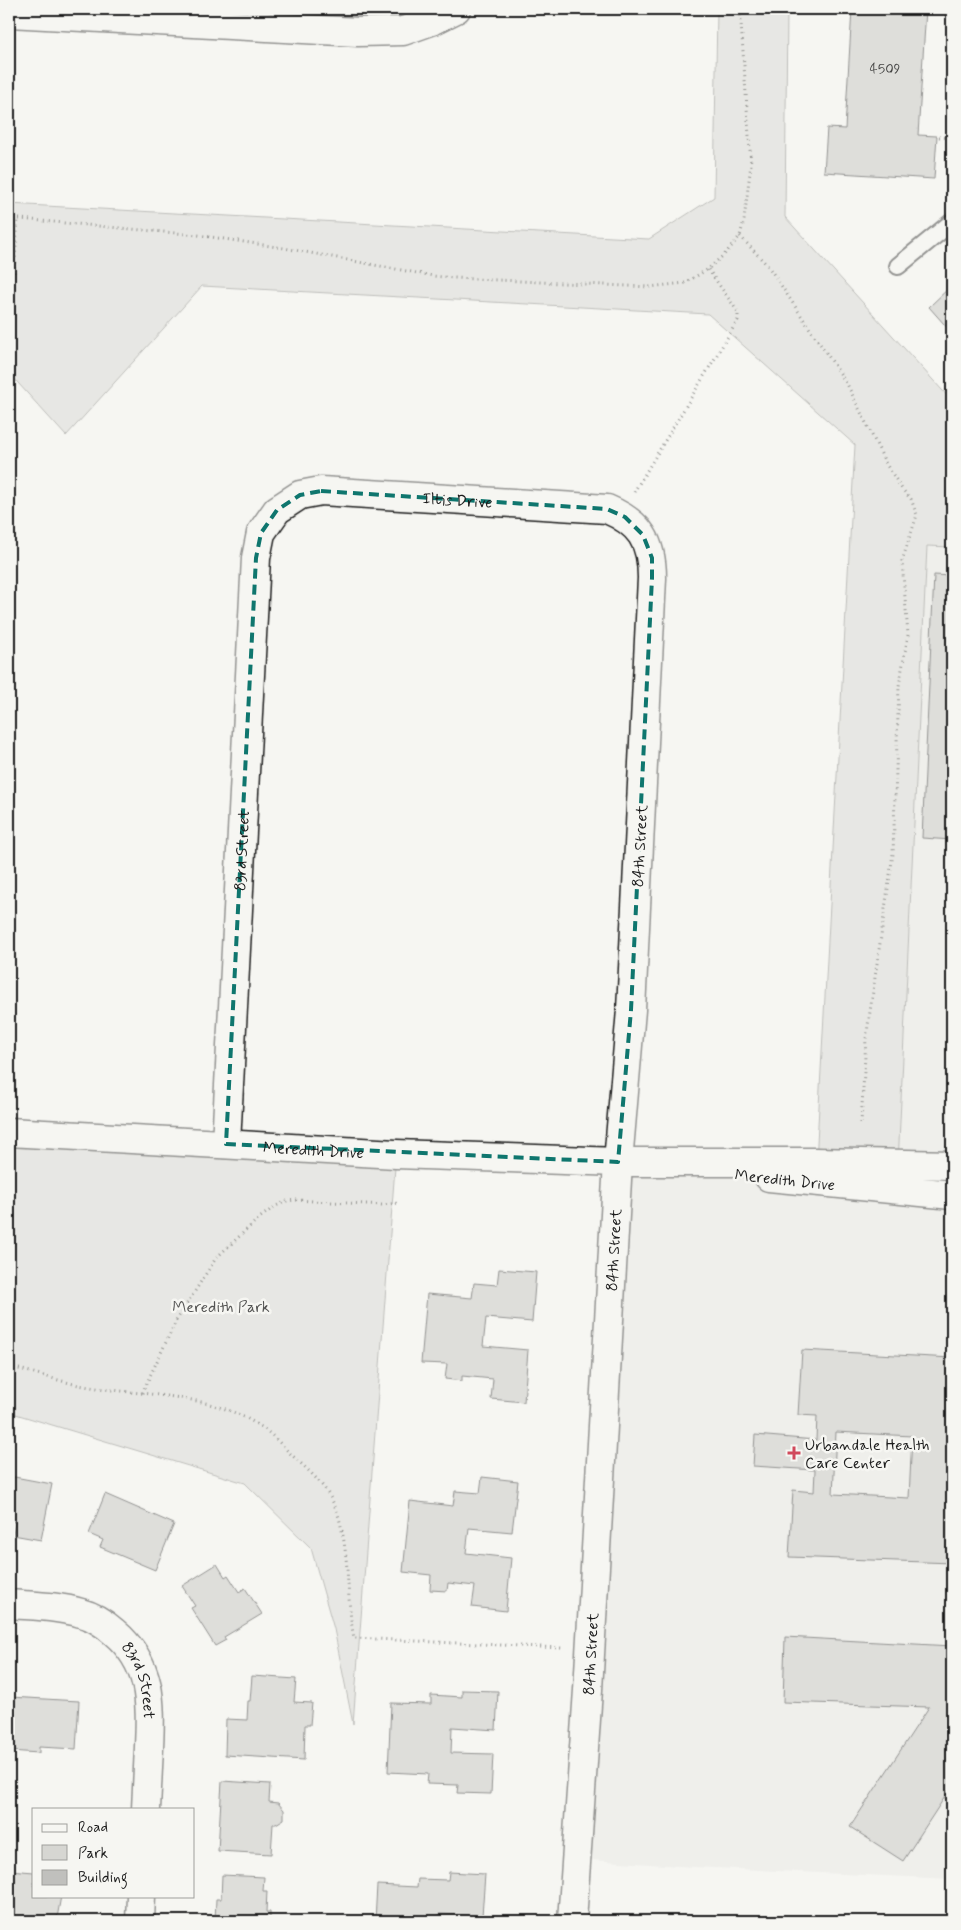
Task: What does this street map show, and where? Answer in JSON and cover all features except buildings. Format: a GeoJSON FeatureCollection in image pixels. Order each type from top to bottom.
{"type":"FeatureCollection","features":[{"type":"Feature","properties":{"kind":"street"},"geometry":{"type":"LineString","coordinates":[[9,13],[358,32],[403,30],[434,20],[456,9]]}},
{"type":"Feature","properties":{"kind":"street","name":"Iltis Drive"},"geometry":{"type":"LineString","coordinates":[[256,558],[261,533],[277,510],[300,495],[321,491],[607,509],[621,515],[643,535],[652,558],[652,578]]}},
{"type":"Feature","properties":{"kind":"street","name":"83rd Street"},"geometry":{"type":"LineString","coordinates":[[226,1144],[256,558]]}},
{"type":"Feature","properties":{"kind":"street","name":"84th Street"},"geometry":{"type":"LineString","coordinates":[[572,1921],[590,1650],[618,1162],[631,1010],[652,578]]}},
{"type":"Feature","properties":{"kind":"street","name":"Meredith Drive"},"geometry":{"type":"LineString","coordinates":[[9,1132],[396,1154],[618,1162],[816,1162],[952,1165]]}},
{"type":"Feature","properties":{"kind":"street","name":"Meredith Drive"},"geometry":{"type":"LineString","coordinates":[[618,1162],[952,1195]]}},
{"type":"Feature","properties":{"kind":"street","name":"83rd Street"},"geometry":{"type":"LineString","coordinates":[[9,1604],[83,1613],[105,1624],[126,1642],[141,1664],[149,1689],[151,1714],[146,1808]]}},
{"type":"Feature","properties":{"kind":"street"},"geometry":{"type":"LineString","coordinates":[[140,1921],[141,1898]]}},
{"type":"Feature","properties":{"kind":"lane"},"geometry":{"type":"LineString","coordinates":[[898,266],[952,222]]}},
{"type":"Feature","properties":{"kind":"path"},"geometry":{"type":"LineString","coordinates":[[9,218],[207,236],[454,278],[650,287],[685,283],[708,269],[726,253],[740,236],[744,220],[751,164],[740,9]]}},
{"type":"Feature","properties":{"kind":"path"},"geometry":{"type":"LineString","coordinates":[[939,137],[952,138]]}},
{"type":"Feature","properties":{"kind":"path"},"geometry":{"type":"LineString","coordinates":[[9,281],[14,274],[18,219]]}},
{"type":"Feature","properties":{"kind":"path"},"geometry":{"type":"LineString","coordinates":[[740,236],[768,266],[847,384],[886,464],[902,489],[912,499],[917,515],[902,561],[908,635],[900,686],[893,854],[866,1039],[862,1123]]}},
{"type":"Feature","properties":{"kind":"path"},"geometry":{"type":"LineString","coordinates":[[621,515],[738,320],[738,312],[708,269]]}},
{"type":"Feature","properties":{"kind":"path"},"geometry":{"type":"LineString","coordinates":[[142,1393],[176,1321],[216,1258],[258,1219],[276,1206],[287,1201],[383,1205],[398,1203]]}},
{"type":"Feature","properties":{"kind":"path"},"geometry":{"type":"LineString","coordinates":[[9,1367],[88,1387],[185,1399],[224,1408],[259,1425],[313,1474],[326,1490],[339,1517],[344,1542],[349,1615],[354,1638],[590,1650]]}},
{"type":"Feature","properties":{"kind":"highlighted area"},"geometry":{"type":"Polygon","coordinates":[[[321,491],[607,509],[625,517],[643,535],[652,558],[652,578],[631,1010],[618,1162],[226,1144],[256,558],[261,533],[277,510],[300,495],[321,491]]]}},
{"type":"Feature","properties":{"kind":"shaded area"},"geometry":{"type":"Polygon","coordinates":[[[927,546],[952,547],[952,1165],[898,1164],[927,546]]]}},
{"type":"Feature","properties":{"kind":"shaded area"},"geometry":{"type":"Polygon","coordinates":[[[618,1162],[952,1195],[952,1879],[694,1867],[577,1859],[618,1162]]]}},
{"type":"Feature","properties":{"kind":"green space"},"geometry":{"type":"Polygon","coordinates":[[[717,9],[787,9],[785,217],[952,401],[952,547],[927,546],[898,1164],[816,1162],[855,445],[708,314],[202,286],[66,436],[9,373],[9,204],[649,239],[714,197],[717,9]]]}},
{"type":"Feature","properties":{"kind":"green space","name":"Meredith Park"},"geometry":{"type":"Polygon","coordinates":[[[9,1132],[396,1154],[353,1724],[334,1629],[311,1548],[245,1483],[9,1412],[9,1132]]]}},
{"type":"Feature","properties":{"kind":"place","name":"Urbandale Health Care Center"},"geometry":{"type":"Point","coordinates":[794,1453]}}]}
